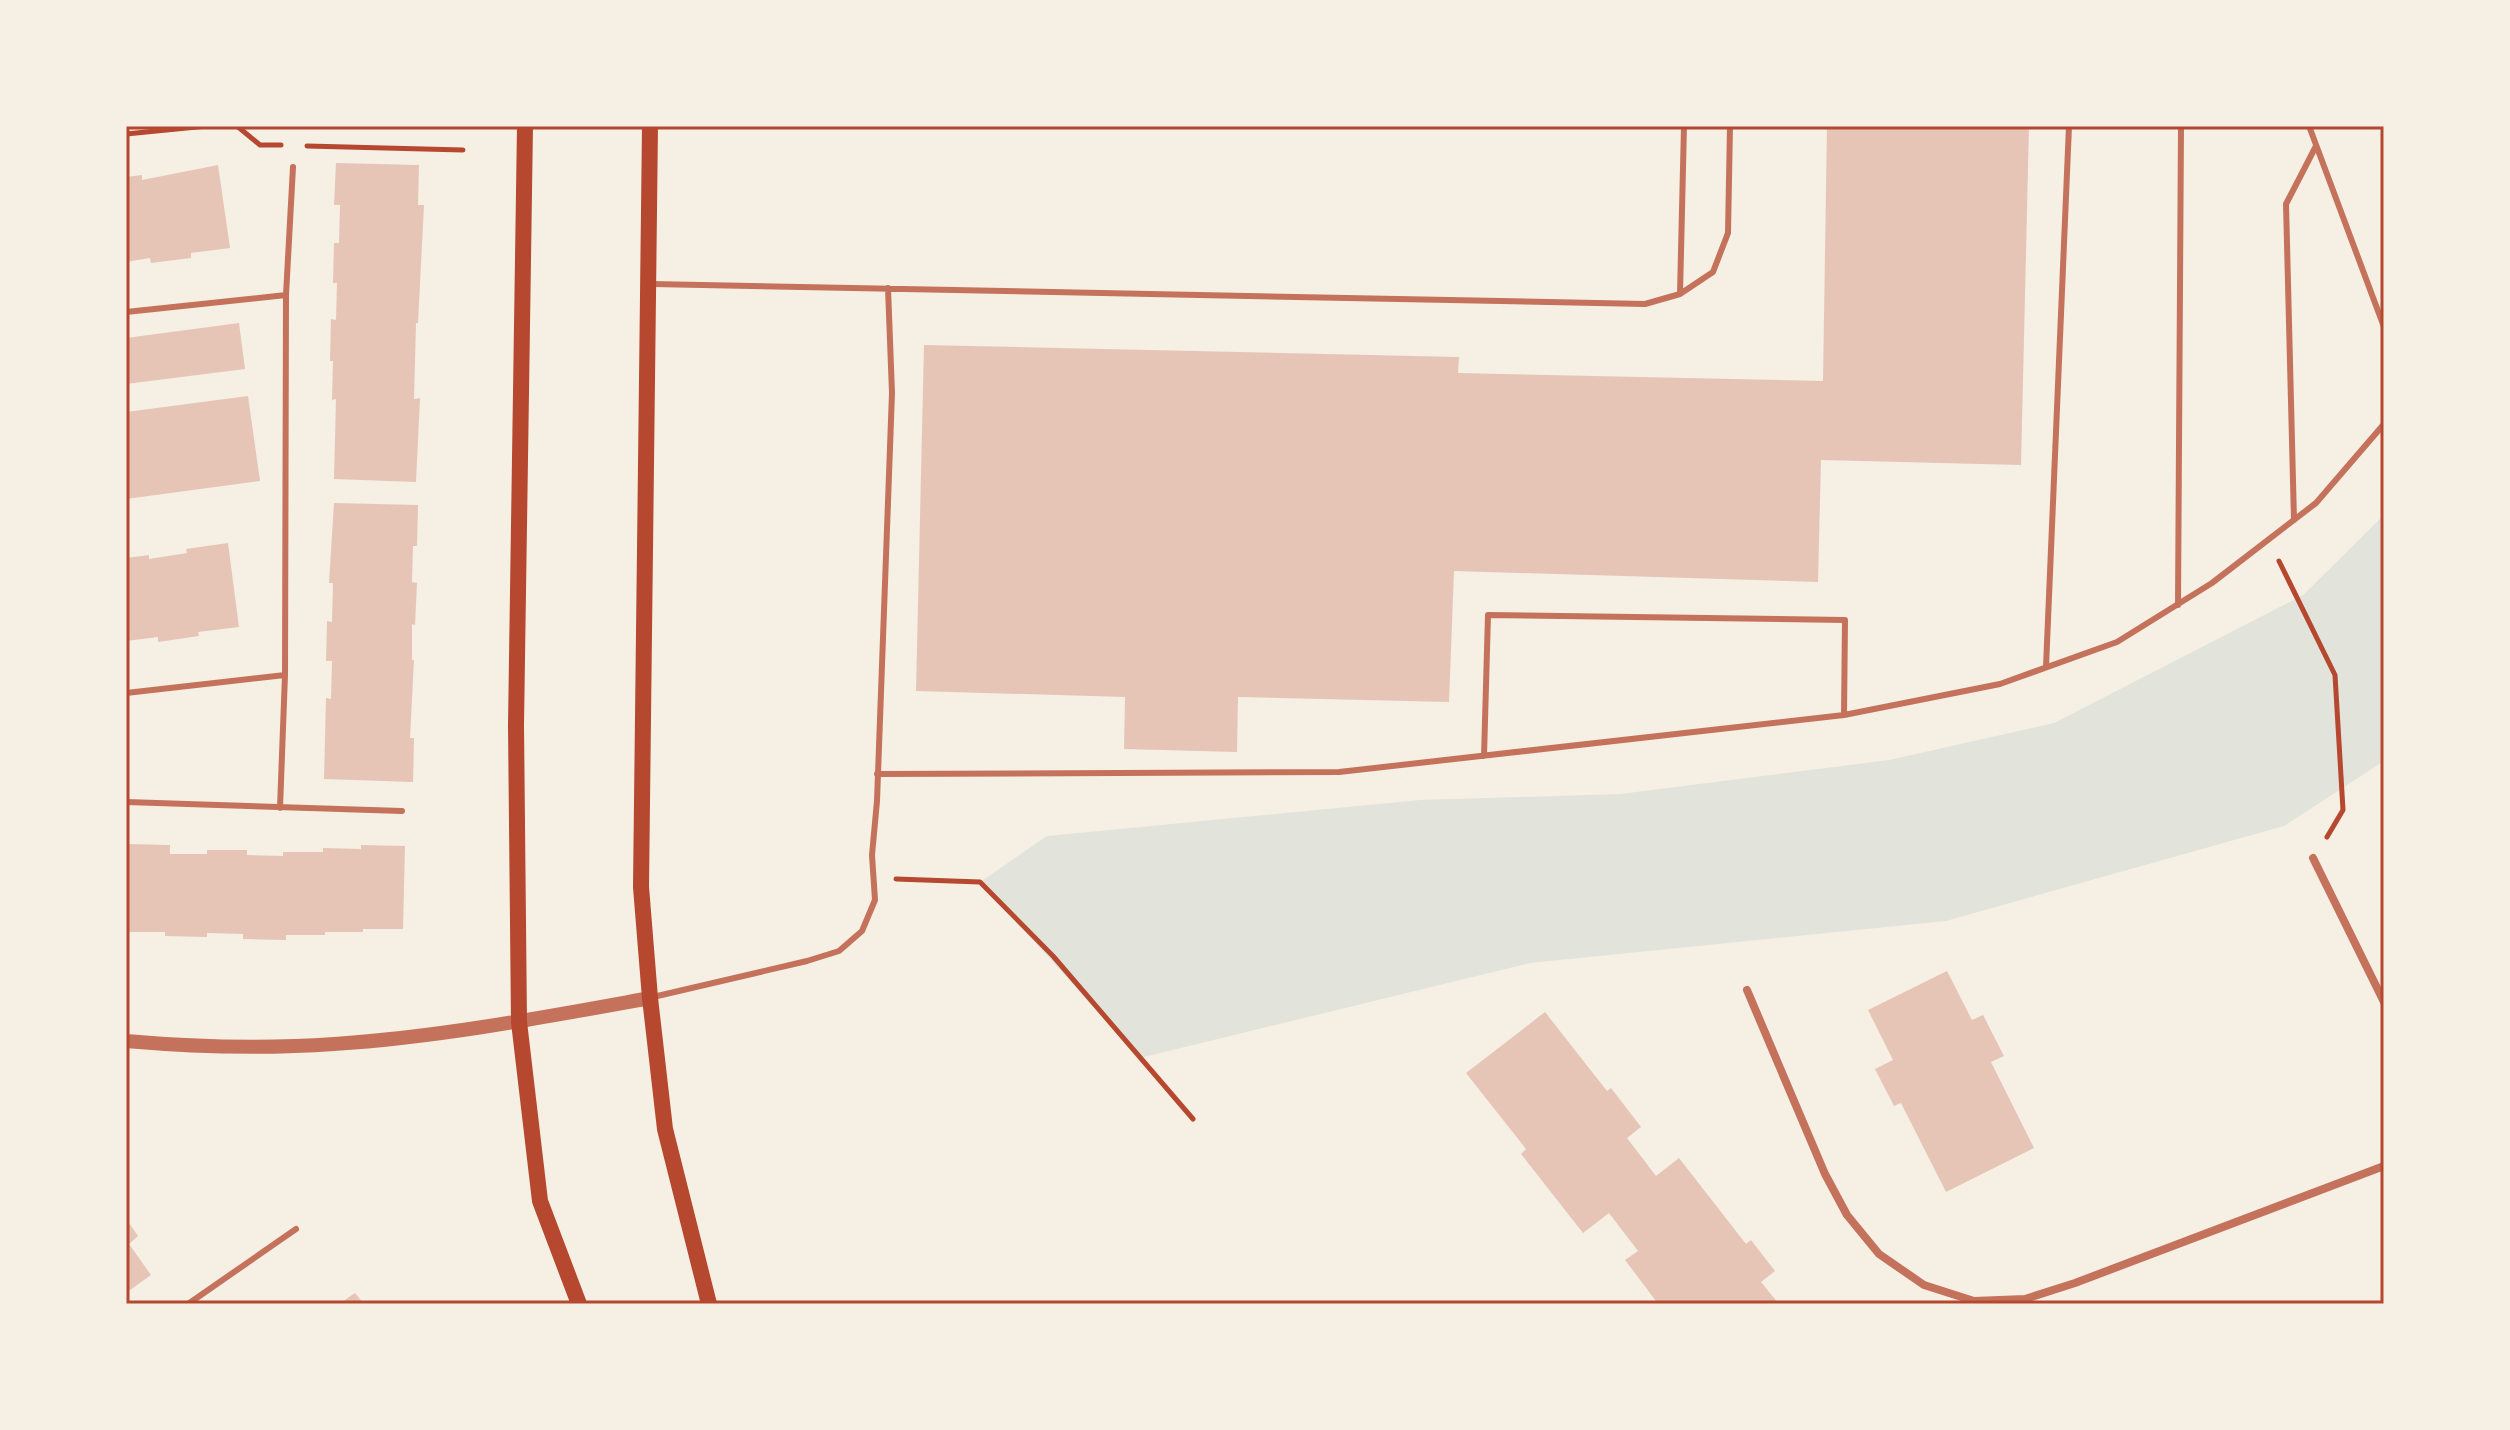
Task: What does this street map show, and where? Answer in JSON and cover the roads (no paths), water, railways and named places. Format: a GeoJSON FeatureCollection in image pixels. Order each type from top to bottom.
{"type":"FeatureCollection","features":[{"type":"Feature","properties":{"kind":"main road"},"geometry":{"type":"LineString","coordinates":[[525,126],[516,710],[519,1022],[540,1201],[579,1304]]}},
{"type":"Feature","properties":{"kind":"main road"},"geometry":{"type":"LineString","coordinates":[[650,126],[641,887],[665,1129],[709,1304]]}},
{"type":"Feature","properties":{"kind":"street"},"geometry":{"type":"LineString","coordinates":[[2313,858],[2384,1002]]}},
{"type":"Feature","properties":{"kind":"street"},"geometry":{"type":"LineString","coordinates":[[1747,990],[1825,1174],[1847,1215],[1879,1254],[1890,1262],[1924,1285],[1974,1301],[2025,1299],[2075,1283],[2384,1166]]}},
{"type":"Feature","properties":{"kind":"street"},"geometry":{"type":"LineString","coordinates":[[126,1041],[180,1045],[334,1044],[519,1022],[650,998]]}},
{"type":"Feature","properties":{"kind":"lane"},"geometry":{"type":"LineString","coordinates":[[1680,294],[1684,126]]}},
{"type":"Feature","properties":{"kind":"lane"},"geometry":{"type":"LineString","coordinates":[[648,284],[1645,304],[1680,294],[1713,272],[1728,233],[1730,126]]}},
{"type":"Feature","properties":{"kind":"lane"},"geometry":{"type":"LineString","coordinates":[[2046,667],[2069,126]]}},
{"type":"Feature","properties":{"kind":"lane"},"geometry":{"type":"LineString","coordinates":[[2178,605],[2181,126]]}},
{"type":"Feature","properties":{"kind":"lane"},"geometry":{"type":"LineString","coordinates":[[2309,126],[2384,327]]}},
{"type":"Feature","properties":{"kind":"lane"},"geometry":{"type":"LineString","coordinates":[[2294,520],[2286,204],[2316,146]]}},
{"type":"Feature","properties":{"kind":"lane"},"geometry":{"type":"LineString","coordinates":[[280,808],[285,675],[286,295],[293,167]]}},
{"type":"Feature","properties":{"kind":"lane"},"geometry":{"type":"LineString","coordinates":[[650,998],[839,951],[862,931],[875,900],[872,855],[892,393],[888,288]]}},
{"type":"Feature","properties":{"kind":"lane"},"geometry":{"type":"LineString","coordinates":[[126,312],[286,295]]}},
{"type":"Feature","properties":{"kind":"lane"},"geometry":{"type":"LineString","coordinates":[[877,774],[1339,772],[1844,715],[2000,684],[2117,642],[2212,583],[2316,503],[2384,424]]}},
{"type":"Feature","properties":{"kind":"lane"},"geometry":{"type":"LineString","coordinates":[[1484,756],[1488,615],[1845,620],[1844,715]]}},
{"type":"Feature","properties":{"kind":"lane"},"geometry":{"type":"LineString","coordinates":[[126,693],[285,675]]}},
{"type":"Feature","properties":{"kind":"lane"},"geometry":{"type":"LineString","coordinates":[[126,802],[402,811]]}},
{"type":"Feature","properties":{"kind":"lane"},"geometry":{"type":"LineString","coordinates":[[188,1304],[296,1229]]}}]}
